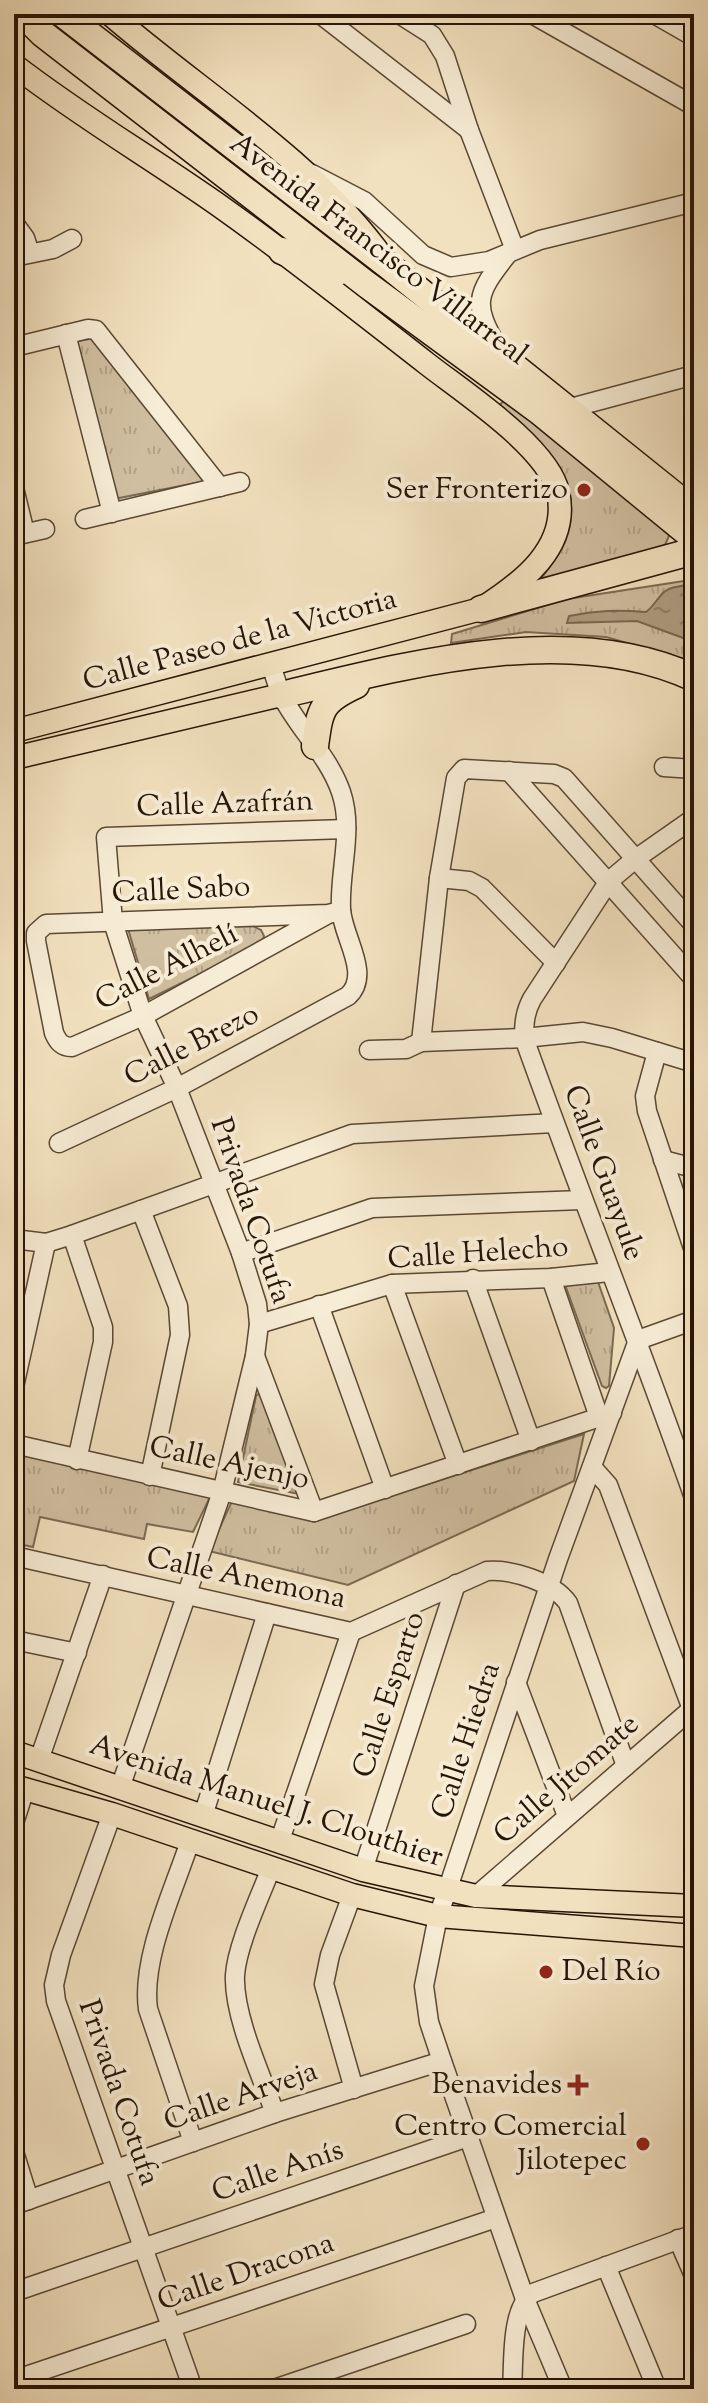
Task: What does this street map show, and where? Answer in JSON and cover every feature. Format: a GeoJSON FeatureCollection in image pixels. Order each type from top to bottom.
{"type":"FeatureCollection","features":[{"type":"Feature","properties":{"kind":"highway","name":"Avenida Francisco Villarreal"},"geometry":{"type":"LineString","coordinates":[[23,14],[43,34],[366,284],[539,411],[693,547]]}},
{"type":"Feature","properties":{"kind":"highway","name":"Avenida Francisco Villarreal"},"geometry":{"type":"LineString","coordinates":[[63,14],[390,267],[694,511]]}},
{"type":"Feature","properties":{"kind":"highway"},"geometry":{"type":"LineString","coordinates":[[282,251],[366,284]]}},
{"type":"Feature","properties":{"kind":"highway"},"geometry":{"type":"LineString","coordinates":[[481,609],[693,547]]}},
{"type":"Feature","properties":{"kind":"highway"},"geometry":{"type":"LineString","coordinates":[[281,695],[382,670],[513,651],[575,652],[634,658],[694,678]]}},
{"type":"Feature","properties":{"kind":"highway"},"geometry":{"type":"LineString","coordinates":[[315,746],[318,720],[328,700],[382,670]]}},
{"type":"Feature","properties":{"kind":"main road"},"geometry":{"type":"LineString","coordinates":[[110,14],[303,169],[353,218],[390,267]]}},
{"type":"Feature","properties":{"kind":"main road"},"geometry":{"type":"LineString","coordinates":[[14,65],[282,251],[482,407],[541,458],[558,490],[561,511],[559,529],[549,550],[528,575],[481,609]]}},
{"type":"Feature","properties":{"kind":"main road","name":"Calle Paseo de la Victoria"},"geometry":{"type":"LineString","coordinates":[[14,731],[481,609]]}},
{"type":"Feature","properties":{"kind":"main road","name":"Calle Paseo de la Victoria"},"geometry":{"type":"LineString","coordinates":[[14,758],[281,695]]}},
{"type":"Feature","properties":{"kind":"main road","name":"Avenida Manuel J. Clouthier"},"geometry":{"type":"LineString","coordinates":[[14,1752],[363,1870],[447,1891],[476,1896],[694,1906]]}},
{"type":"Feature","properties":{"kind":"main road","name":"Avenida Manuel J. Clouthier"},"geometry":{"type":"LineString","coordinates":[[19,1788],[112,1814],[352,1895],[438,1916],[694,1936]]}},
{"type":"Feature","properties":{"kind":"street"},"geometry":{"type":"LineString","coordinates":[[320,14],[469,130]]}},
{"type":"Feature","properties":{"kind":"street"},"geometry":{"type":"LineString","coordinates":[[399,14],[432,35],[445,56],[511,253]]}},
{"type":"Feature","properties":{"kind":"street"},"geometry":{"type":"LineString","coordinates":[[532,14],[694,106]]}},
{"type":"Feature","properties":{"kind":"street"},"geometry":{"type":"LineString","coordinates":[[654,14],[694,37]]}},
{"type":"Feature","properties":{"kind":"street"},"geometry":{"type":"LineString","coordinates":[[303,169],[364,201],[423,255],[451,267],[511,253],[540,240],[694,202]]}},
{"type":"Feature","properties":{"kind":"street"},"geometry":{"type":"LineString","coordinates":[[14,223],[25,238],[22,255],[53,249],[72,239]]}},
{"type":"Feature","properties":{"kind":"street"},"geometry":{"type":"LineString","coordinates":[[504,357],[487,329],[479,304],[487,282],[511,253]]}},
{"type":"Feature","properties":{"kind":"street"},"geometry":{"type":"LineString","coordinates":[[14,347],[88,329],[101,333],[220,487]]}},
{"type":"Feature","properties":{"kind":"street"},"geometry":{"type":"LineString","coordinates":[[66,334],[112,513]]}},
{"type":"Feature","properties":{"kind":"street"},"geometry":{"type":"LineString","coordinates":[[567,409],[694,375]]}},
{"type":"Feature","properties":{"kind":"street"},"geometry":{"type":"LineString","coordinates":[[85,519],[240,482]]}},
{"type":"Feature","properties":{"kind":"street"},"geometry":{"type":"LineString","coordinates":[[14,488],[19,535],[45,529]]}},
{"type":"Feature","properties":{"kind":"street"},"geometry":{"type":"LineString","coordinates":[[271,663],[281,695],[341,793],[346,829],[334,913]]}},
{"type":"Feature","properties":{"kind":"street"},"geometry":{"type":"LineString","coordinates":[[664,767],[694,769]]}},
{"type":"Feature","properties":{"kind":"street"},"geometry":{"type":"LineString","coordinates":[[421,1042],[439,878],[459,773],[470,768],[554,774],[564,778],[694,925]]}},
{"type":"Feature","properties":{"kind":"street"},"geometry":{"type":"LineString","coordinates":[[509,771],[694,979]]}},
{"type":"Feature","properties":{"kind":"street"},"geometry":{"type":"LineString","coordinates":[[524,1038],[526,1010],[609,881],[694,818]]}},
{"type":"Feature","properties":{"kind":"street","name":"Calle Azafrán"},"geometry":{"type":"LineString","coordinates":[[106,837],[346,829]]}},
{"type":"Feature","properties":{"kind":"street","name":"Privada Cotufa"},"geometry":{"type":"LineString","coordinates":[[106,837],[113,922],[143,1016],[177,1088],[241,1253],[257,1304],[259,1324],[255,1356],[222,1492],[120,1788]]}},
{"type":"Feature","properties":{"kind":"street"},"geometry":{"type":"LineString","coordinates":[[439,878],[469,881],[482,888],[556,963]]}},
{"type":"Feature","properties":{"kind":"street","name":"Calle Sabo"},"geometry":{"type":"LineString","coordinates":[[72,1047],[58,1042],[54,1033],[36,941],[36,933],[46,924],[334,913]]}},
{"type":"Feature","properties":{"kind":"street","name":"Calle Alhelí"},"geometry":{"type":"LineString","coordinates":[[72,1047],[143,1016],[334,913]]}},
{"type":"Feature","properties":{"kind":"street","name":"Calle Brezo"},"geometry":{"type":"LineString","coordinates":[[59,1143],[177,1088],[348,996],[355,989],[358,973],[334,913]]}},
{"type":"Feature","properties":{"kind":"street"},"geometry":{"type":"LineString","coordinates":[[261,915],[269,925],[271,945]]}},
{"type":"Feature","properties":{"kind":"street"},"geometry":{"type":"LineString","coordinates":[[369,1050],[406,1049],[421,1042],[583,1032],[694,1063]]}},
{"type":"Feature","properties":{"kind":"street","name":"Calle Guayule"},"geometry":{"type":"LineString","coordinates":[[524,1038],[694,1498]]}},
{"type":"Feature","properties":{"kind":"street"},"geometry":{"type":"LineString","coordinates":[[657,1052],[645,1096],[694,1251]]}},
{"type":"Feature","properties":{"kind":"street"},"geometry":{"type":"LineString","coordinates":[[14,1239],[46,1243],[72,1235],[352,1134],[554,1123]]}},
{"type":"Feature","properties":{"kind":"street"},"geometry":{"type":"LineString","coordinates":[[663,1160],[694,1168]]}},
{"type":"Feature","properties":{"kind":"street"},"geometry":{"type":"LineString","coordinates":[[241,1253],[372,1208],[582,1200]]}},
{"type":"Feature","properties":{"kind":"street"},"geometry":{"type":"LineString","coordinates":[[141,1210],[181,1320],[150,1476]]}},
{"type":"Feature","properties":{"kind":"street"},"geometry":{"type":"LineString","coordinates":[[72,1235],[103,1327],[103,1342],[77,1460]]}},
{"type":"Feature","properties":{"kind":"street"},"geometry":{"type":"LineString","coordinates":[[14,1387],[46,1243]]}},
{"type":"Feature","properties":{"kind":"street","name":"Calle Helecho"},"geometry":{"type":"LineString","coordinates":[[259,1324],[392,1284],[551,1278],[609,1272]]}},
{"type":"Feature","properties":{"kind":"street"},"geometry":{"type":"LineString","coordinates":[[551,1278],[606,1415]]}},
{"type":"Feature","properties":{"kind":"street"},"geometry":{"type":"LineString","coordinates":[[473,1279],[531,1441]]}},
{"type":"Feature","properties":{"kind":"street"},"geometry":{"type":"LineString","coordinates":[[392,1284],[458,1465]]}},
{"type":"Feature","properties":{"kind":"street"},"geometry":{"type":"LineString","coordinates":[[319,1305],[385,1489]]}},
{"type":"Feature","properties":{"kind":"street"},"geometry":{"type":"LineString","coordinates":[[638,1340],[694,1320]]}},
{"type":"Feature","properties":{"kind":"street","name":"Calle Hiedra"},"geometry":{"type":"LineString","coordinates":[[563,2389],[525,2299],[442,2061],[429,2022],[424,1995],[425,1977],[438,1916],[516,1682],[592,1467],[606,1415],[638,1340]]}},
{"type":"Feature","properties":{"kind":"street"},"geometry":{"type":"LineString","coordinates":[[255,1356],[314,1512]]}},
{"type":"Feature","properties":{"kind":"street","name":"Calle Ajenjo"},"geometry":{"type":"LineString","coordinates":[[14,1444],[314,1512],[606,1415]]}},
{"type":"Feature","properties":{"kind":"street"},"geometry":{"type":"LineString","coordinates":[[592,1467],[608,1485],[693,1708]]}},
{"type":"Feature","properties":{"kind":"street","name":"Calle Anemona"},"geometry":{"type":"LineString","coordinates":[[14,1556],[351,1632],[487,1571],[500,1570],[549,1586]]}},
{"type":"Feature","properties":{"kind":"street"},"geometry":{"type":"LineString","coordinates":[[39,1760],[103,1575]]}},
{"type":"Feature","properties":{"kind":"street","name":"Calle Esparto"},"geometry":{"type":"LineString","coordinates":[[363,1870],[456,1584]]}},
{"type":"Feature","properties":{"kind":"street"},"geometry":{"type":"LineString","coordinates":[[549,1586],[562,1594],[568,1603],[626,1766]]}},
{"type":"Feature","properties":{"kind":"street"},"geometry":{"type":"LineString","coordinates":[[203,1816],[267,1613]]}},
{"type":"Feature","properties":{"kind":"street"},"geometry":{"type":"LineString","coordinates":[[280,1840],[351,1632]]}},
{"type":"Feature","properties":{"kind":"street"},"geometry":{"type":"LineString","coordinates":[[14,1640],[77,1653]]}},
{"type":"Feature","properties":{"kind":"street"},"geometry":{"type":"LineString","coordinates":[[516,1682],[567,1816]]}},
{"type":"Feature","properties":{"kind":"street","name":"Calle Jitomate"},"geometry":{"type":"LineString","coordinates":[[476,1896],[693,1708]]}},
{"type":"Feature","properties":{"kind":"street"},"geometry":{"type":"LineString","coordinates":[[14,1823],[19,1788]]}},
{"type":"Feature","properties":{"kind":"street","name":"Privada Cotufa"},"geometry":{"type":"LineString","coordinates":[[112,1814],[61,1955],[54,1985],[56,2001],[193,2389]]}},
{"type":"Feature","properties":{"kind":"street"},"geometry":{"type":"LineString","coordinates":[[190,1841],[151,1959],[146,1995],[193,2142]]}},
{"type":"Feature","properties":{"kind":"street"},"geometry":{"type":"LineString","coordinates":[[271,1868],[240,1953],[235,1971],[235,1989],[239,2011],[275,2113]]}},
{"type":"Feature","properties":{"kind":"street"},"geometry":{"type":"LineString","coordinates":[[352,1895],[330,1955],[324,1984],[354,2089]]}},
{"type":"Feature","properties":{"kind":"street","name":"Calle Arveja"},"geometry":{"type":"LineString","coordinates":[[22,2202],[275,2113],[442,2061]]}},
{"type":"Feature","properties":{"kind":"street","name":"Calle Anís"},"geometry":{"type":"LineString","coordinates":[[14,2292],[468,2137]]}},
{"type":"Feature","properties":{"kind":"street"},"geometry":{"type":"LineString","coordinates":[[14,2152],[22,2202]]}},
{"type":"Feature","properties":{"kind":"street","name":"Calle Dracona"},"geometry":{"type":"LineString","coordinates":[[14,2380],[496,2218]]}},
{"type":"Feature","properties":{"kind":"street"},"geometry":{"type":"LineString","coordinates":[[512,2389],[520,2307],[533,2293],[686,2236],[694,2276]]}},
{"type":"Feature","properties":{"kind":"street"},"geometry":{"type":"LineString","coordinates":[[606,2266],[657,2389]]}},
{"type":"Feature","properties":{"kind":"street"},"geometry":{"type":"LineString","coordinates":[[274,2389],[466,2324]]}},
{"type":"Feature","properties":{"kind":"green space"},"geometry":{"type":"Polygon","coordinates":[[[95,338],[206,481],[114,499],[72,342],[95,338]]]}},
{"type":"Feature","properties":{"kind":"green space"},"geometry":{"type":"Polygon","coordinates":[[[505,399],[666,525],[669,536],[665,545],[537,584],[565,542],[571,520],[571,500],[566,481],[545,448],[499,406],[505,399]]]}},
{"type":"Feature","properties":{"kind":"green space"},"geometry":{"type":"Polygon","coordinates":[[[694,577],[694,662],[606,637],[526,632],[451,643],[452,634],[567,599],[694,577]]]}},
{"type":"Feature","properties":{"kind":"green space"},"geometry":{"type":"Polygon","coordinates":[[[253,926],[261,930],[264,936],[261,944],[149,999],[128,929],[253,926]]]}},
{"type":"Feature","properties":{"kind":"green space"},"geometry":{"type":"Polygon","coordinates":[[[597,1279],[614,1328],[609,1386],[606,1388],[602,1386],[564,1282],[597,1279]]]}},
{"type":"Feature","properties":{"kind":"green space"},"geometry":{"type":"Polygon","coordinates":[[[262,1391],[299,1494],[238,1482],[256,1396],[262,1391]]]}},
{"type":"Feature","properties":{"kind":"green space"},"geometry":{"type":"Polygon","coordinates":[[[584,1434],[574,1481],[348,1585],[209,1551],[233,1499],[325,1517],[584,1434]]]}},
{"type":"Feature","properties":{"kind":"green space"},"geometry":{"type":"Polygon","coordinates":[[[14,1452],[211,1495],[193,1532],[147,1524],[144,1539],[40,1517],[33,1547],[14,1543],[14,1452]]]}},
{"type":"Feature","properties":{"kind":"water"},"geometry":{"type":"Polygon","coordinates":[[[694,584],[694,642],[637,621],[567,623],[569,616],[588,613],[646,612],[666,591],[694,584]]]}},
{"type":"Feature","properties":{"kind":"place","name":"Ser Fronterizo"},"geometry":{"type":"Point","coordinates":[584,490]}},
{"type":"Feature","properties":{"kind":"place","name":"Del Río"},"geometry":{"type":"Point","coordinates":[546,1972]}},
{"type":"Feature","properties":{"kind":"place","name":"Benavides"},"geometry":{"type":"Point","coordinates":[578,2085]}},
{"type":"Feature","properties":{"kind":"place","name":"Centro Comercial Jilotepec"},"geometry":{"type":"Point","coordinates":[643,2144]}}]}
